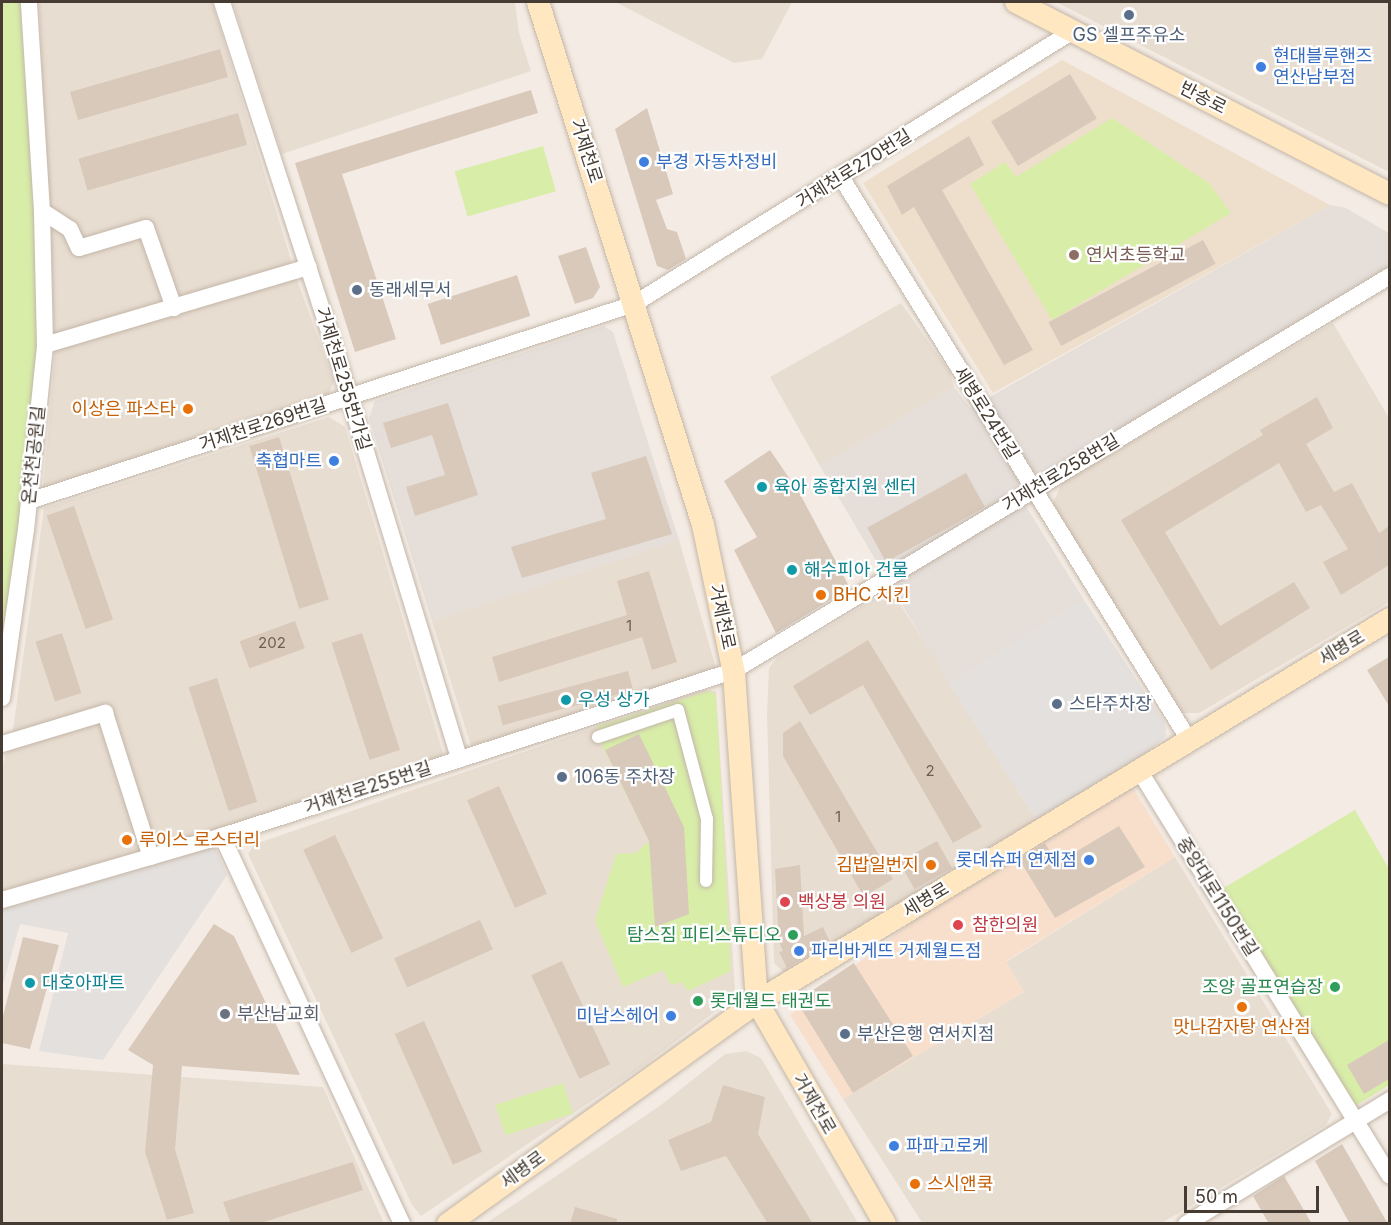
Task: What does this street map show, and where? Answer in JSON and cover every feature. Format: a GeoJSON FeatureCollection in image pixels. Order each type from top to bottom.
{"type":"FeatureCollection","features":[{"type":"Feature","properties":{"kind":"main road","name":"거제천로"},"geometry":{"type":"LineString","coordinates":[[538,2],[703,525],[733,671],[757,1002],[885,1224]]}},
{"type":"Feature","properties":{"kind":"main road","name":"반송로"},"geometry":{"type":"LineString","coordinates":[[1016,2],[1389,194]]}},
{"type":"Feature","properties":{"kind":"main road","name":"세병로"},"geometry":{"type":"LineString","coordinates":[[448,1224],[757,1002],[1389,619]]}},
{"type":"Feature","properties":{"kind":"street","name":"온천천공원길"},"geometry":{"type":"LineString","coordinates":[[2,698],[29,501],[45,345],[42,211],[29,2]]}},
{"type":"Feature","properties":{"kind":"street","name":"거제천로255번가길"},"geometry":{"type":"LineString","coordinates":[[222,2],[309,267],[459,759]]}},
{"type":"Feature","properties":{"kind":"street","name":"거제천로270번길"},"geometry":{"type":"LineString","coordinates":[[634,304],[1073,31]]}},
{"type":"Feature","properties":{"kind":"street","name":"세병로24번길"},"geometry":{"type":"LineString","coordinates":[[841,177],[1189,740]]}},
{"type":"Feature","properties":{"kind":"street"},"geometry":{"type":"LineString","coordinates":[[42,211],[70,229],[79,248],[146,228],[174,308]]}},
{"type":"Feature","properties":{"kind":"street"},"geometry":{"type":"LineString","coordinates":[[45,345],[309,267]]}},
{"type":"Feature","properties":{"kind":"street","name":"거제천로258번길"},"geometry":{"type":"LineString","coordinates":[[733,671],[1389,276]]}},
{"type":"Feature","properties":{"kind":"street","name":"거제천로269번길"},"geometry":{"type":"LineString","coordinates":[[29,501],[634,304]]}},
{"type":"Feature","properties":{"kind":"street","name":"거제천로255번길"},"geometry":{"type":"LineString","coordinates":[[2,900],[222,836],[733,671]]}},
{"type":"Feature","properties":{"kind":"street"},"geometry":{"type":"LineString","coordinates":[[598,737],[678,710],[707,819],[706,881]]}},
{"type":"Feature","properties":{"kind":"street"},"geometry":{"type":"LineString","coordinates":[[2,744],[105,713],[151,857]]}},
{"type":"Feature","properties":{"kind":"street","name":"중앙대로1150번길"},"geometry":{"type":"LineString","coordinates":[[1139,770],[1389,1176]]}},
{"type":"Feature","properties":{"kind":"street"},"geometry":{"type":"LineString","coordinates":[[222,836],[402,1224]]}},
{"type":"Feature","properties":{"kind":"street"},"geometry":{"type":"LineString","coordinates":[[1186,1224],[1389,1100]]}},
{"type":"Feature","properties":{"kind":"shaded area"},"geometry":{"type":"Polygon","coordinates":[[[39,2],[212,2],[297,280],[334,381],[328,396],[43,488],[55,354],[39,2]]]}},
{"type":"Feature","properties":{"kind":"shaded area"},"geometry":{"type":"Polygon","coordinates":[[[233,2],[515,2],[519,33],[531,71],[282,154],[233,2]]]}},
{"type":"Feature","properties":{"kind":"shaded area"},"geometry":{"type":"Polygon","coordinates":[[[615,2],[792,2],[762,59],[734,63],[615,2]]]}},
{"type":"Feature","properties":{"kind":"shaded area"},"geometry":{"type":"Polygon","coordinates":[[[1056,2],[1389,2],[1389,172],[1056,2]]]}},
{"type":"Feature","properties":{"kind":"shaded area","name":"연서초등학교"},"geometry":{"type":"Polygon","coordinates":[[[1062,60],[1330,205],[993,393],[863,183],[1062,60]]]}},
{"type":"Feature","properties":{"kind":"shaded area"},"geometry":{"type":"Polygon","coordinates":[[[1330,205],[1346,208],[1389,233],[1389,267],[1019,495],[1084,600],[949,684],[820,466],[954,387],[970,408],[1330,205]]]}},
{"type":"Feature","properties":{"kind":"shaded area"},"geometry":{"type":"Polygon","coordinates":[[[901,303],[950,372],[954,387],[820,466],[770,377],[901,303]]]}},
{"type":"Feature","properties":{"kind":"shaded area"},"geometry":{"type":"Polygon","coordinates":[[[1333,323],[1389,418],[1389,602],[1199,713],[1184,713],[1175,707],[1053,503],[1062,483],[1333,323]]]}},
{"type":"Feature","properties":{"kind":"shaded area"},"geometry":{"type":"Polygon","coordinates":[[[604,326],[613,332],[679,540],[432,621],[369,418],[375,401],[604,326]]]}},
{"type":"Feature","properties":{"kind":"shaded area"},"geometry":{"type":"Polygon","coordinates":[[[329,417],[345,427],[443,753],[439,760],[154,849],[109,706],[12,737],[44,508],[329,417]]]}},
{"type":"Feature","properties":{"kind":"shaded area"},"geometry":{"type":"Polygon","coordinates":[[[679,540],[716,668],[713,673],[471,746],[432,621],[679,540]]]}},
{"type":"Feature","properties":{"kind":"shaded area"},"geometry":{"type":"Polygon","coordinates":[[[885,580],[1037,821],[788,976],[774,963],[767,714],[769,668],[777,658],[874,599],[885,580]]]}},
{"type":"Feature","properties":{"kind":"shaded area","name":"스타주차장"},"geometry":{"type":"Polygon","coordinates":[[[1084,600],[1165,723],[1166,736],[1141,757],[1037,821],[949,684],[1084,600]]]}},
{"type":"Feature","properties":{"kind":"shaded area"},"geometry":{"type":"Polygon","coordinates":[[[704,690],[716,691],[735,990],[721,1007],[639,1069],[421,1216],[412,1205],[248,854],[255,844],[704,690]]]}},
{"type":"Feature","properties":{"kind":"shaded area"},"geometry":{"type":"Polygon","coordinates":[[[102,721],[144,852],[2,892],[2,776],[5,754],[14,748],[102,721]]]}},
{"type":"Feature","properties":{"kind":"shaded area"},"geometry":{"type":"Polygon","coordinates":[[[1133,788],[1175,857],[1006,961],[1024,992],[843,1099],[790,1015],[925,912],[1133,788]]]}},
{"type":"Feature","properties":{"kind":"shaded area"},"geometry":{"type":"Polygon","coordinates":[[[214,845],[227,875],[103,1060],[39,1051],[68,933],[20,924],[2,988],[2,909],[214,845]]]}},
{"type":"Feature","properties":{"kind":"shaded area"},"geometry":{"type":"Polygon","coordinates":[[[1175,857],[1332,1114],[1326,1125],[1162,1223],[923,1224],[843,1099],[1024,992],[1006,962],[1175,857]]]}},
{"type":"Feature","properties":{"kind":"shaded area"},"geometry":{"type":"Polygon","coordinates":[[[746,1051],[761,1058],[858,1223],[485,1224],[661,1105],[725,1054],[746,1051]]]}},
{"type":"Feature","properties":{"kind":"shaded area"},"geometry":{"type":"Polygon","coordinates":[[[2,1064],[323,1087],[384,1223],[2,1223],[2,1064]]]}},
{"type":"Feature","properties":{"kind":"green space"},"geometry":{"type":"Polygon","coordinates":[[[2,2],[25,2],[41,347],[2,665],[2,2]]]}},
{"type":"Feature","properties":{"kind":"green space"},"geometry":{"type":"Polygon","coordinates":[[[1112,118],[1209,183],[1231,213],[1052,320],[970,184],[1005,162],[1016,177],[1112,118]]]}},
{"type":"Feature","properties":{"kind":"green space"},"geometry":{"type":"Polygon","coordinates":[[[543,146],[556,191],[468,217],[455,171],[543,146]]]}},
{"type":"Feature","properties":{"kind":"green space"},"geometry":{"type":"Polygon","coordinates":[[[709,691],[716,695],[731,971],[688,991],[681,982],[671,985],[663,970],[623,987],[595,921],[616,854],[636,853],[649,841],[598,737],[597,726],[709,691]]]}},
{"type":"Feature","properties":{"kind":"green space","name":"조양 골프연습장"},"geometry":{"type":"Polygon","coordinates":[[[1355,810],[1389,869],[1389,1085],[1354,1107],[1222,889],[1355,810]]]}},
{"type":"Feature","properties":{"kind":"green space"},"geometry":{"type":"Polygon","coordinates":[[[563,1083],[573,1113],[505,1135],[495,1105],[563,1083]]]}},
{"type":"Feature","properties":{"kind":"building"},"geometry":{"type":"Polygon","coordinates":[[[220,49],[228,77],[78,120],[70,92],[220,49]]]}},
{"type":"Feature","properties":{"kind":"building"},"geometry":{"type":"Polygon","coordinates":[[[1070,74],[1097,119],[1018,166],[991,121],[1070,74]]]}},
{"type":"Feature","properties":{"kind":"building"},"geometry":{"type":"Polygon","coordinates":[[[531,90],[538,113],[342,174],[396,339],[355,352],[295,163],[531,90]]]}},
{"type":"Feature","properties":{"kind":"building","name":"부경 자동차정비"},"geometry":{"type":"Polygon","coordinates":[[[647,108],[673,194],[656,200],[667,229],[677,232],[686,259],[668,270],[657,266],[615,129],[647,108]]]}},
{"type":"Feature","properties":{"kind":"building"},"geometry":{"type":"Polygon","coordinates":[[[238,113],[247,145],[88,190],[78,159],[238,113]]]}},
{"type":"Feature","properties":{"kind":"building"},"geometry":{"type":"Polygon","coordinates":[[[969,136],[984,165],[942,190],[1033,350],[1004,365],[914,207],[902,215],[887,186],[969,136]]]}},
{"type":"Feature","properties":{"kind":"building"},"geometry":{"type":"Polygon","coordinates":[[[1203,240],[1216,264],[1061,346],[1048,322],[1203,240]]]}},
{"type":"Feature","properties":{"kind":"building"},"geometry":{"type":"Polygon","coordinates":[[[586,247],[600,287],[593,298],[575,304],[558,256],[586,247]]]}},
{"type":"Feature","properties":{"kind":"building"},"geometry":{"type":"Polygon","coordinates":[[[517,275],[530,316],[441,345],[428,304],[517,275]]]}},
{"type":"Feature","properties":{"kind":"building"},"geometry":{"type":"Polygon","coordinates":[[[1317,397],[1333,428],[1306,444],[1334,492],[1352,483],[1379,533],[1389,526],[1389,565],[1341,595],[1323,562],[1348,549],[1321,505],[1306,512],[1279,463],[1165,532],[1220,626],[1294,582],[1310,608],[1211,670],[1121,520],[1263,435],[1260,430],[1317,397]]]}},
{"type":"Feature","properties":{"kind":"building"},"geometry":{"type":"Polygon","coordinates":[[[448,403],[478,495],[415,516],[406,487],[445,475],[432,435],[391,448],[383,423],[448,403]]]}},
{"type":"Feature","properties":{"kind":"building"},"geometry":{"type":"Polygon","coordinates":[[[279,437],[329,600],[299,609],[249,446],[279,437]]]}},
{"type":"Feature","properties":{"kind":"building","name":"해수피아 건물"},"geometry":{"type":"Polygon","coordinates":[[[770,450],[800,494],[850,588],[776,633],[734,550],[757,537],[724,481],[770,450]]]}},
{"type":"Feature","properties":{"kind":"building"},"geometry":{"type":"Polygon","coordinates":[[[646,456],[672,534],[522,578],[511,547],[606,519],[591,473],[646,456]]]}},
{"type":"Feature","properties":{"kind":"building"},"geometry":{"type":"Polygon","coordinates":[[[966,473],[985,507],[886,562],[867,528],[966,473]]]}},
{"type":"Feature","properties":{"kind":"building"},"geometry":{"type":"Polygon","coordinates":[[[74,506],[113,619],[86,629],[47,515],[74,506]]]}},
{"type":"Feature","properties":{"kind":"building"},"geometry":{"type":"Polygon","coordinates":[[[649,571],[677,662],[652,670],[642,637],[499,682],[492,657],[627,615],[617,581],[649,571]]]}},
{"type":"Feature","properties":{"kind":"building"},"geometry":{"type":"Polygon","coordinates":[[[295,621],[305,648],[249,668],[240,641],[295,621]]]}},
{"type":"Feature","properties":{"kind":"building"},"geometry":{"type":"Polygon","coordinates":[[[62,633],[81,693],[55,702],[35,642],[62,633]]]}},
{"type":"Feature","properties":{"kind":"building"},"geometry":{"type":"Polygon","coordinates":[[[362,633],[400,750],[370,760],[332,643],[362,633]]]}},
{"type":"Feature","properties":{"kind":"building"},"geometry":{"type":"Polygon","coordinates":[[[868,640],[982,827],[953,843],[863,685],[810,715],[793,686],[868,640]]]}},
{"type":"Feature","properties":{"kind":"building"},"geometry":{"type":"Polygon","coordinates":[[[1389,657],[1389,706],[1367,670],[1389,657]]]}},
{"type":"Feature","properties":{"kind":"building","name":"우성 상가"},"geometry":{"type":"Polygon","coordinates":[[[628,671],[633,690],[503,725],[498,706],[628,671]]]}},
{"type":"Feature","properties":{"kind":"building"},"geometry":{"type":"Polygon","coordinates":[[[217,678],[257,802],[229,811],[188,687],[217,678]]]}},
{"type":"Feature","properties":{"kind":"building"},"geometry":{"type":"Polygon","coordinates":[[[800,721],[893,879],[864,897],[783,756],[783,733],[800,721]]]}},
{"type":"Feature","properties":{"kind":"building"},"geometry":{"type":"Polygon","coordinates":[[[639,734],[684,827],[689,914],[655,927],[649,841],[605,750],[639,734]]]}},
{"type":"Feature","properties":{"kind":"building"},"geometry":{"type":"Polygon","coordinates":[[[499,786],[547,894],[515,908],[467,800],[499,786]]]}},
{"type":"Feature","properties":{"kind":"building"},"geometry":{"type":"Polygon","coordinates":[[[1119,826],[1145,867],[1055,918],[1019,859],[1045,843],[1057,863],[1119,826]]]}},
{"type":"Feature","properties":{"kind":"building"},"geometry":{"type":"Polygon","coordinates":[[[335,835],[383,938],[351,953],[303,850],[335,835]]]}},
{"type":"Feature","properties":{"kind":"building"},"geometry":{"type":"Polygon","coordinates":[[[937,841],[952,868],[914,889],[899,862],[937,841]]]}},
{"type":"Feature","properties":{"kind":"building"},"geometry":{"type":"Polygon","coordinates":[[[800,865],[804,936],[823,927],[830,942],[787,968],[779,952],[783,951],[779,942],[775,869],[800,865]]]}},
{"type":"Feature","properties":{"kind":"building"},"geometry":{"type":"Polygon","coordinates":[[[480,920],[493,949],[407,987],[394,958],[480,920]]]}},
{"type":"Feature","properties":{"kind":"building"},"geometry":{"type":"Polygon","coordinates":[[[214,924],[234,936],[300,1075],[182,1066],[175,1149],[194,1213],[167,1220],[145,1152],[153,1065],[128,1050],[214,924]]]}},
{"type":"Feature","properties":{"kind":"building","name":"대호아파트"},"geometry":{"type":"Polygon","coordinates":[[[23,937],[59,945],[30,1049],[2,1043],[2,1020],[23,937]]]}},
{"type":"Feature","properties":{"kind":"building"},"geometry":{"type":"Polygon","coordinates":[[[562,961],[610,1064],[579,1079],[531,975],[562,961]]]}},
{"type":"Feature","properties":{"kind":"building"},"geometry":{"type":"Polygon","coordinates":[[[854,963],[913,1056],[853,1093],[802,1010],[807,994],[854,963]]]}},
{"type":"Feature","properties":{"kind":"building"},"geometry":{"type":"Polygon","coordinates":[[[424,1021],[482,1152],[453,1165],[395,1034],[424,1021]]]}},
{"type":"Feature","properties":{"kind":"building"},"geometry":{"type":"Polygon","coordinates":[[[1389,1040],[1389,1079],[1364,1094],[1347,1065],[1389,1040]]]}},
{"type":"Feature","properties":{"kind":"building"},"geometry":{"type":"Polygon","coordinates":[[[723,1085],[765,1097],[758,1134],[813,1224],[768,1224],[726,1156],[681,1171],[668,1140],[711,1122],[723,1085]]]}},
{"type":"Feature","properties":{"kind":"building"},"geometry":{"type":"Polygon","coordinates":[[[1342,1144],[1388,1224],[1350,1224],[1315,1161],[1342,1144]]]}},
{"type":"Feature","properties":{"kind":"building"},"geometry":{"type":"Polygon","coordinates":[[[353,1162],[363,1190],[258,1224],[231,1224],[223,1202],[353,1162]]]}},
{"type":"Feature","properties":{"kind":"building"},"geometry":{"type":"Polygon","coordinates":[[[1284,1176],[1312,1224],[1269,1224],[1253,1196],[1284,1176]]]}},
{"type":"Feature","properties":{"kind":"building"},"geometry":{"type":"Polygon","coordinates":[[[575,1207],[617,1219],[617,1224],[570,1224],[575,1207]]]}},
{"type":"Feature","properties":{"kind":"place","name":"GS 셀프주유소"},"geometry":{"type":"Point","coordinates":[1129,15]}},
{"type":"Feature","properties":{"kind":"place","name":"현대블루핸즈 연산남부점"},"geometry":{"type":"Point","coordinates":[1261,67]}},
{"type":"Feature","properties":{"kind":"place","name":"부경 자동차정비"},"geometry":{"type":"Point","coordinates":[644,162]}},
{"type":"Feature","properties":{"kind":"place","name":"연서초등학교"},"geometry":{"type":"Point","coordinates":[1074,255]}},
{"type":"Feature","properties":{"kind":"place","name":"동래세무서"},"geometry":{"type":"Point","coordinates":[357,290]}},
{"type":"Feature","properties":{"kind":"place","name":"이상은 파스타"},"geometry":{"type":"Point","coordinates":[188,409]}},
{"type":"Feature","properties":{"kind":"place","name":"축협마트"},"geometry":{"type":"Point","coordinates":[334,461]}},
{"type":"Feature","properties":{"kind":"place","name":"육아 종합지원 센터"},"geometry":{"type":"Point","coordinates":[762,487]}},
{"type":"Feature","properties":{"kind":"place","name":"해수피아 건물"},"geometry":{"type":"Point","coordinates":[792,570]}},
{"type":"Feature","properties":{"kind":"place","name":"BHC 치킨"},"geometry":{"type":"Point","coordinates":[821,595]}},
{"type":"Feature","properties":{"kind":"place","name":"우성 상가"},"geometry":{"type":"Point","coordinates":[566,700]}},
{"type":"Feature","properties":{"kind":"place","name":"스타주차장"},"geometry":{"type":"Point","coordinates":[1057,704]}},
{"type":"Feature","properties":{"kind":"place","name":"106동 주차장"},"geometry":{"type":"Point","coordinates":[562,777]}},
{"type":"Feature","properties":{"kind":"place","name":"루이스 로스터리"},"geometry":{"type":"Point","coordinates":[127,840]}},
{"type":"Feature","properties":{"kind":"place","name":"롯데슈퍼 연제점"},"geometry":{"type":"Point","coordinates":[1089,860]}},
{"type":"Feature","properties":{"kind":"place","name":"김밥일번지"},"geometry":{"type":"Point","coordinates":[931,865]}},
{"type":"Feature","properties":{"kind":"place","name":"백상붕 의원"},"geometry":{"type":"Point","coordinates":[785,902]}},
{"type":"Feature","properties":{"kind":"place","name":"참한의원"},"geometry":{"type":"Point","coordinates":[958,925]}},
{"type":"Feature","properties":{"kind":"place","name":"탐스짐 피티스튜디오"},"geometry":{"type":"Point","coordinates":[793,935]}},
{"type":"Feature","properties":{"kind":"place","name":"파리바게뜨 거제월드점"},"geometry":{"type":"Point","coordinates":[799,951]}},
{"type":"Feature","properties":{"kind":"place","name":"대호아파트"},"geometry":{"type":"Point","coordinates":[30,983]}},
{"type":"Feature","properties":{"kind":"place","name":"조양 골프연습장"},"geometry":{"type":"Point","coordinates":[1335,987]}},
{"type":"Feature","properties":{"kind":"place","name":"롯데월드 태권도"},"geometry":{"type":"Point","coordinates":[698,1001]}},
{"type":"Feature","properties":{"kind":"place","name":"맛나감자탕 연산점"},"geometry":{"type":"Point","coordinates":[1242,1007]}},
{"type":"Feature","properties":{"kind":"place","name":"부산남교회"},"geometry":{"type":"Point","coordinates":[225,1014]}},
{"type":"Feature","properties":{"kind":"place","name":"미남스헤어"},"geometry":{"type":"Point","coordinates":[671,1016]}},
{"type":"Feature","properties":{"kind":"place","name":"부산은행 연서지점"},"geometry":{"type":"Point","coordinates":[845,1034]}},
{"type":"Feature","properties":{"kind":"place","name":"파파고로케"},"geometry":{"type":"Point","coordinates":[894,1146]}},
{"type":"Feature","properties":{"kind":"place","name":"스시앤쿡"},"geometry":{"type":"Point","coordinates":[915,1184]}}]}
